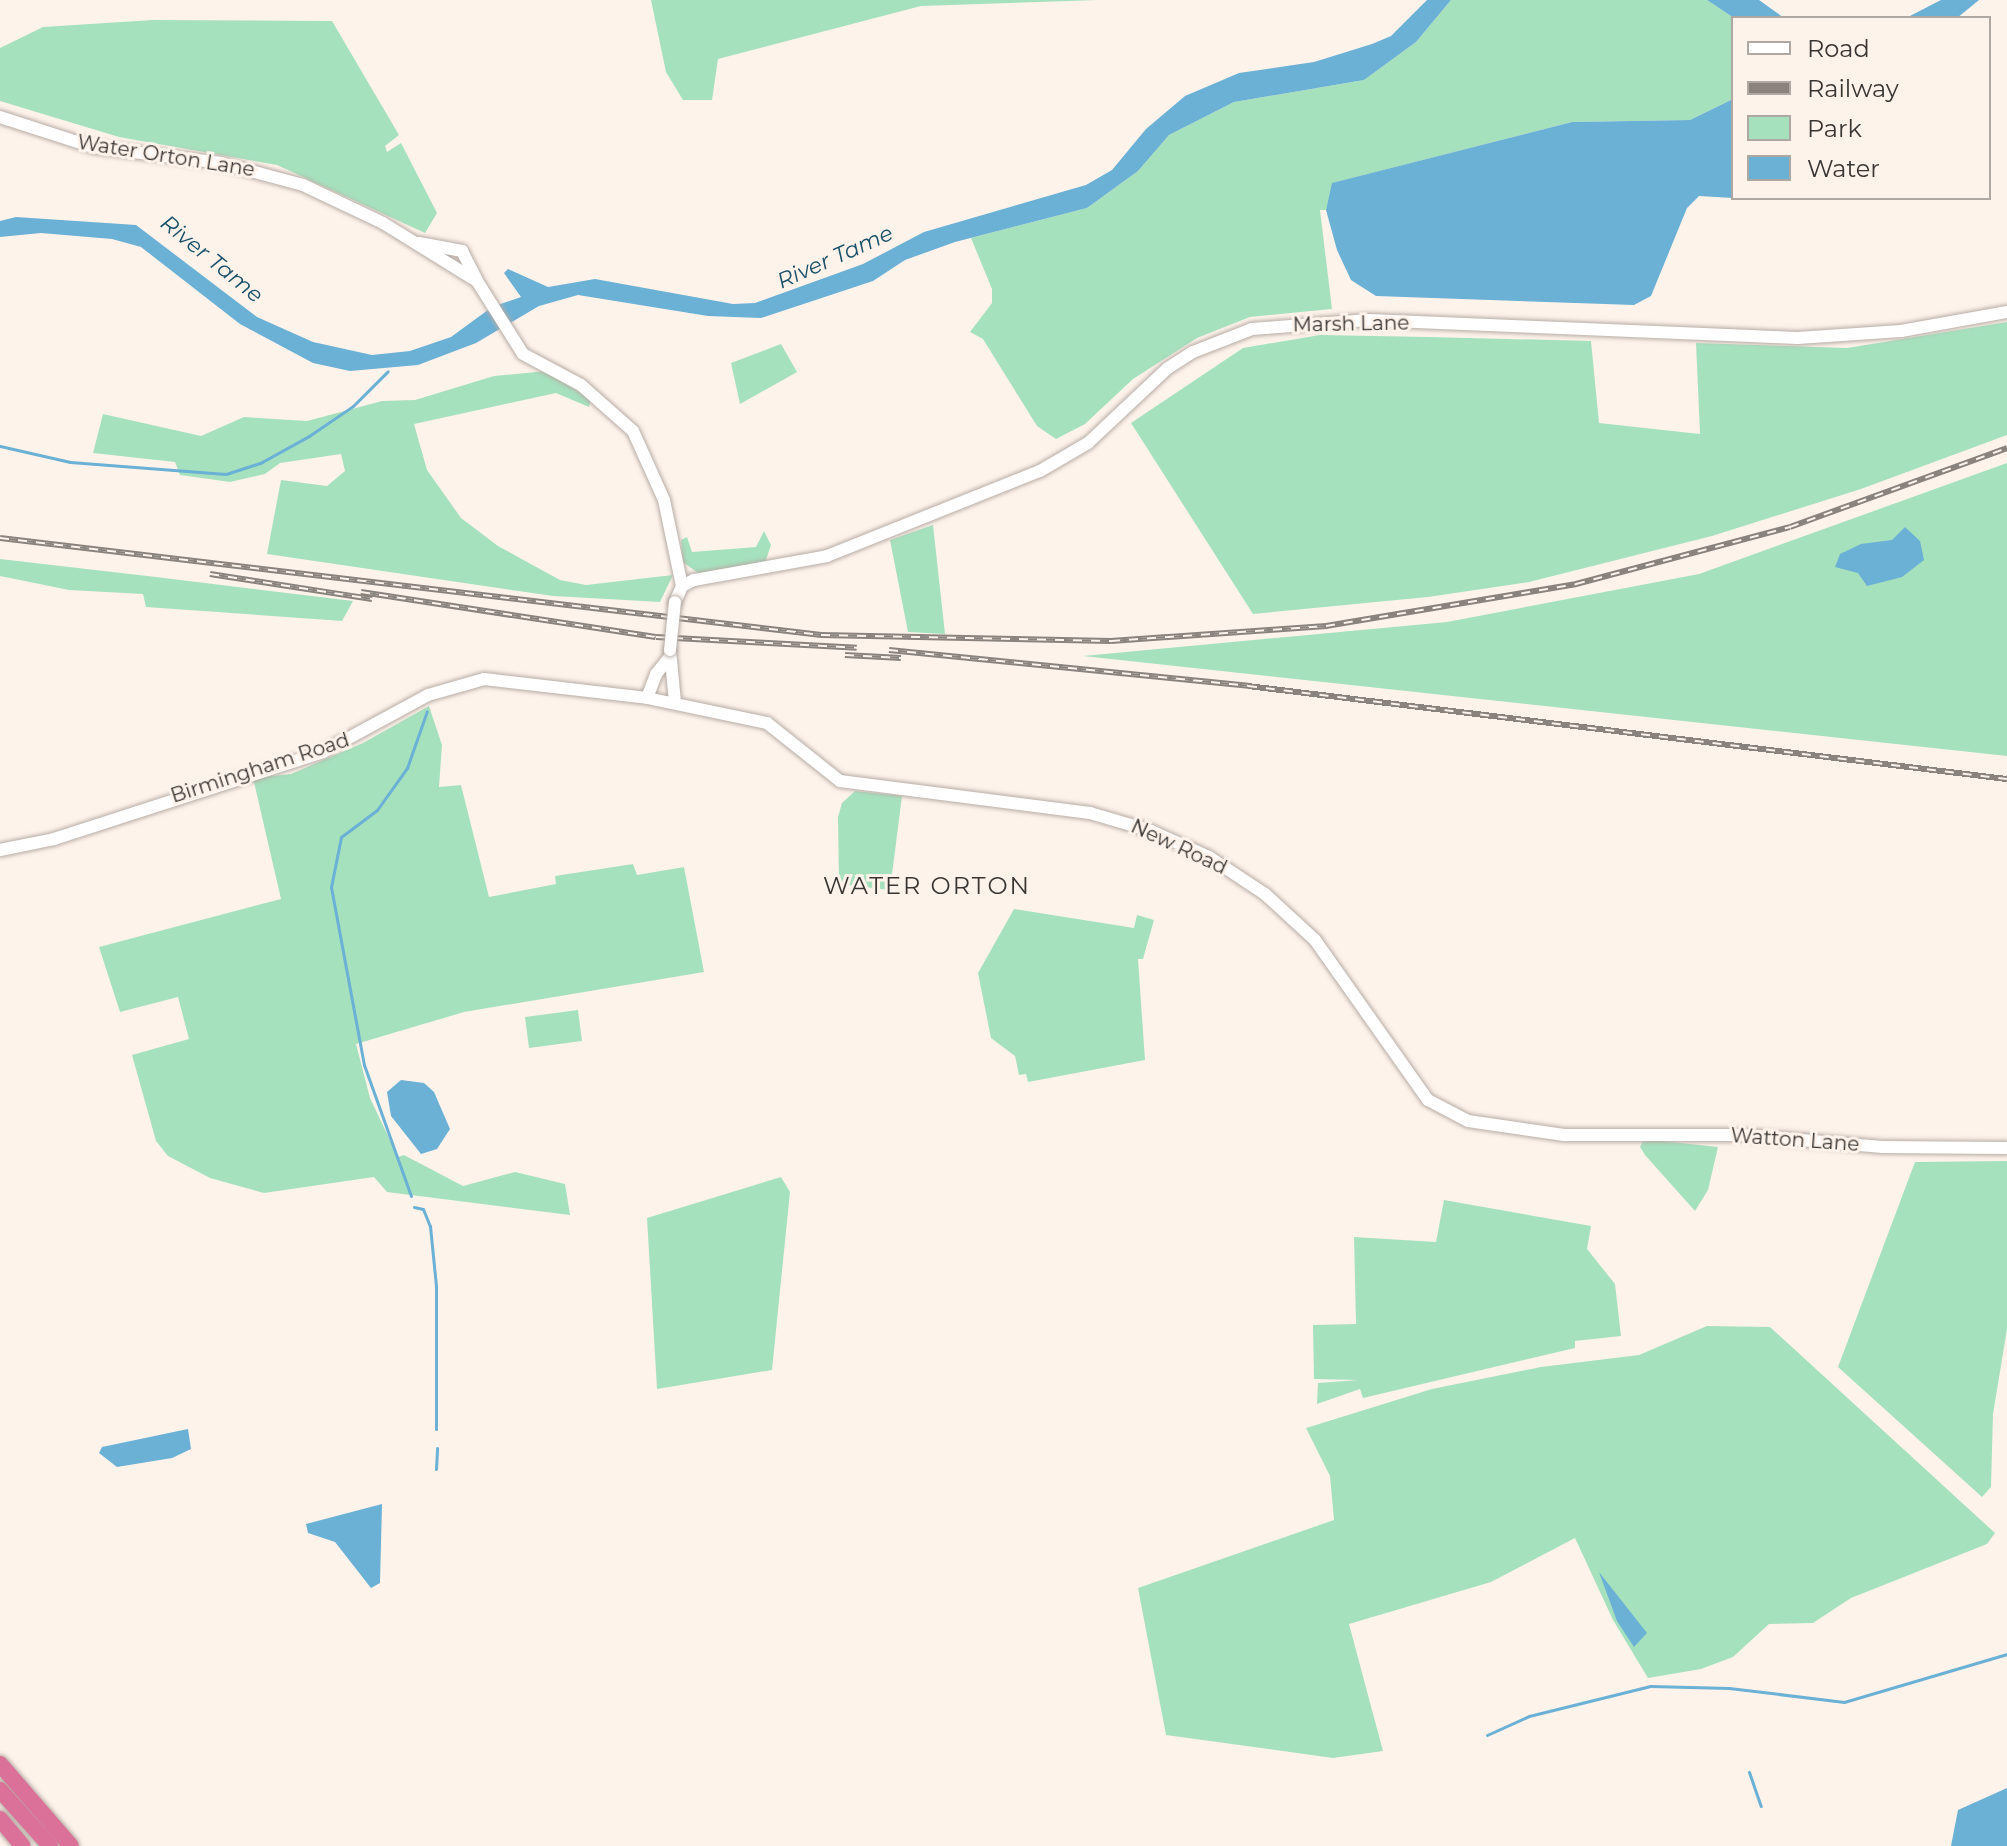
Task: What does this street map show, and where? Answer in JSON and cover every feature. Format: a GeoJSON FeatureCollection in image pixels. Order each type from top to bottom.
{"type":"FeatureCollection","features":[{"type":"Feature","properties":{"kind":"highway"},"geometry":{"type":"LineString","coordinates":[[0,1764],[71,1846]]}},
{"type":"Feature","properties":{"kind":"highway"},"geometry":{"type":"LineString","coordinates":[[0,1790],[50,1846]]}},
{"type":"Feature","properties":{"kind":"highway"},"geometry":{"type":"LineString","coordinates":[[0,1819],[23,1846]]}},
{"type":"Feature","properties":{"kind":"main road","name":"Water Orton Lane"},"geometry":{"type":"LineString","coordinates":[[0,117],[93,147],[263,172],[349,205],[482,285],[527,357],[581,385],[633,431],[664,500],[682,586]]}},
{"type":"Feature","properties":{"kind":"main road","name":"Marsh Lane"},"geometry":{"type":"LineString","coordinates":[[682,586],[701,577],[827,556],[1040,471],[1088,443],[1168,368],[1193,352],[1252,329],[1369,320],[1798,338],[1901,331],[2007,312]]}},
{"type":"Feature","properties":{"kind":"main road"},"geometry":{"type":"LineString","coordinates":[[675,702],[670,653],[675,602],[682,586]]}},
{"type":"Feature","properties":{"kind":"main road"},"geometry":{"type":"LineString","coordinates":[[647,698],[656,674],[670,653]]}},
{"type":"Feature","properties":{"kind":"main road","name":"Birmingham Road"},"geometry":{"type":"LineString","coordinates":[[0,850],[54,839],[323,752],[428,695],[472,682],[520,681],[647,698],[767,723],[827,775]]}},
{"type":"Feature","properties":{"kind":"main road","name":"New Road"},"geometry":{"type":"LineString","coordinates":[[827,775],[848,782],[1090,813],[1133,824],[1209,857],[1265,894],[1315,940],[1428,1100]]}},
{"type":"Feature","properties":{"kind":"main road","name":"Watton Lane"},"geometry":{"type":"LineString","coordinates":[[1428,1100],[1468,1121],[1583,1135],[1743,1135],[1882,1147],[2007,1148]]}},
{"type":"Feature","properties":{"kind":"green space"},"geometry":{"type":"Polygon","coordinates":[[[651,0],[1098,0],[921,6],[718,59],[712,100],[683,100],[666,72],[651,0]]]}},
{"type":"Feature","properties":{"kind":"green space"},"geometry":{"type":"Polygon","coordinates":[[[1451,0],[1707,0],[1731,16],[1731,100],[1690,120],[1572,122],[1333,183],[1326,210],[1320,210],[1332,309],[1250,317],[1197,338],[1133,379],[1085,424],[1056,439],[1037,426],[983,339],[970,332],[992,303],[992,289],[971,238],[1087,208],[1138,171],[1169,135],[1234,102],[1364,80],[1416,42],[1451,0]]]}},
{"type":"Feature","properties":{"kind":"green space"},"geometry":{"type":"Polygon","coordinates":[[[153,20],[332,21],[399,135],[385,146],[387,152],[401,143],[437,213],[425,233],[277,165],[119,137],[0,101],[0,48],[43,27],[153,20]]]}},
{"type":"Feature","properties":{"kind":"green space"},"geometry":{"type":"Polygon","coordinates":[[[2007,322],[2007,435],[1861,489],[1712,536],[1529,582],[1428,597],[1253,614],[1131,423],[1243,348],[1320,335],[1430,337],[1591,341],[1599,423],[1700,434],[1696,343],[1847,348],[2007,322]]]}},
{"type":"Feature","properties":{"kind":"green space"},"geometry":{"type":"Polygon","coordinates":[[[781,344],[797,372],[740,404],[731,363],[781,344]]]}},
{"type":"Feature","properties":{"kind":"green space"},"geometry":{"type":"Polygon","coordinates":[[[546,371],[591,400],[589,407],[556,393],[414,424],[427,470],[461,518],[498,546],[560,580],[586,585],[673,575],[660,602],[553,596],[267,554],[281,480],[327,486],[345,471],[341,454],[280,463],[265,474],[230,482],[180,475],[175,462],[93,453],[103,414],[201,436],[244,417],[307,421],[382,401],[415,400],[494,376],[546,371]]]}},
{"type":"Feature","properties":{"kind":"green space"},"geometry":{"type":"Polygon","coordinates":[[[2007,463],[2007,756],[1083,656],[1447,622],[1699,574],[2007,463]]]}},
{"type":"Feature","properties":{"kind":"green space"},"geometry":{"type":"Polygon","coordinates":[[[933,525],[945,634],[908,632],[890,540],[933,525]]]}},
{"type":"Feature","properties":{"kind":"green space"},"geometry":{"type":"Polygon","coordinates":[[[764,531],[771,545],[765,563],[698,573],[683,562],[681,540],[687,537],[692,552],[756,547],[764,531]]]}},
{"type":"Feature","properties":{"kind":"green space"},"geometry":{"type":"Polygon","coordinates":[[[0,559],[353,601],[342,621],[146,607],[143,594],[69,590],[0,576],[0,559]]]}},
{"type":"Feature","properties":{"kind":"green space"},"geometry":{"type":"Polygon","coordinates":[[[429,706],[442,745],[439,787],[461,785],[489,897],[556,884],[555,876],[633,864],[637,875],[684,867],[704,972],[464,1012],[356,1044],[370,1098],[398,1157],[404,1155],[463,1186],[515,1172],[565,1184],[570,1215],[387,1192],[374,1177],[264,1193],[210,1178],[168,1156],[156,1141],[132,1055],[189,1039],[178,997],[120,1012],[99,947],[281,899],[253,778],[291,774],[363,743],[429,706]]]}},
{"type":"Feature","properties":{"kind":"green space"},"geometry":{"type":"Polygon","coordinates":[[[855,791],[902,796],[890,890],[839,884],[838,817],[842,803],[855,791]]]}},
{"type":"Feature","properties":{"kind":"green space"},"geometry":{"type":"Polygon","coordinates":[[[1014,909],[1134,928],[1137,915],[1154,920],[1143,959],[1138,959],[1145,1060],[1028,1082],[1026,1074],[1019,1075],[1015,1056],[991,1038],[978,973],[1014,909]]]}},
{"type":"Feature","properties":{"kind":"green space"},"geometry":{"type":"Polygon","coordinates":[[[578,1010],[582,1041],[529,1048],[525,1017],[578,1010]]]}},
{"type":"Feature","properties":{"kind":"green space"},"geometry":{"type":"Polygon","coordinates":[[[1644,1139],[1718,1147],[1708,1190],[1695,1211],[1645,1155],[1640,1147],[1644,1139]]]}},
{"type":"Feature","properties":{"kind":"green space"},"geometry":{"type":"Polygon","coordinates":[[[2007,1161],[2007,1329],[1993,1414],[1991,1487],[1982,1497],[1838,1367],[1915,1162],[2007,1161]]]}},
{"type":"Feature","properties":{"kind":"green space"},"geometry":{"type":"Polygon","coordinates":[[[781,1177],[790,1192],[772,1370],[657,1389],[647,1218],[781,1177]]]}},
{"type":"Feature","properties":{"kind":"green space"},"geometry":{"type":"Polygon","coordinates":[[[1444,1200],[1591,1226],[1587,1249],[1615,1284],[1621,1336],[1575,1341],[1575,1348],[1363,1398],[1360,1389],[1317,1404],[1318,1383],[1359,1380],[1314,1379],[1313,1325],[1356,1324],[1354,1237],[1436,1242],[1444,1200]]]}},
{"type":"Feature","properties":{"kind":"green space"},"geometry":{"type":"Polygon","coordinates":[[[1707,1326],[1770,1327],[1995,1533],[1987,1544],[1851,1598],[1813,1623],[1769,1624],[1733,1657],[1701,1669],[1648,1678],[1613,1620],[1575,1538],[1491,1582],[1349,1624],[1383,1751],[1333,1758],[1166,1735],[1138,1588],[1334,1520],[1330,1476],[1306,1428],[1432,1389],[1541,1367],[1639,1355],[1707,1326]]]}},
{"type":"Feature","properties":{"kind":"water"},"geometry":{"type":"Polygon","coordinates":[[[1427,0],[1451,0],[1416,42],[1364,80],[1234,102],[1169,135],[1138,171],[1087,208],[955,242],[905,260],[873,281],[761,318],[708,316],[578,295],[539,306],[476,343],[418,365],[350,371],[313,363],[240,324],[141,247],[112,239],[41,233],[0,237],[0,221],[16,217],[136,225],[257,317],[313,342],[372,355],[410,351],[451,337],[492,307],[521,297],[504,273],[508,269],[548,287],[595,279],[733,304],[755,303],[863,264],[924,232],[1086,185],[1112,170],[1146,129],[1185,96],[1239,73],[1314,62],[1372,44],[1391,36],[1427,0]]]}},
{"type":"Feature","properties":{"kind":"water"},"geometry":{"type":"Polygon","coordinates":[[[1707,0],[1759,0],[1781,16],[1731,16],[1707,0]]]}},
{"type":"Feature","properties":{"kind":"water"},"geometry":{"type":"Polygon","coordinates":[[[1941,0],[1979,0],[1959,16],[1910,16],[1941,0]]]}},
{"type":"Feature","properties":{"kind":"water"},"geometry":{"type":"Polygon","coordinates":[[[1731,100],[1731,198],[1699,196],[1687,208],[1651,296],[1634,305],[1376,296],[1351,280],[1337,250],[1326,210],[1332,183],[1572,122],[1690,120],[1731,100]]]}},
{"type":"Feature","properties":{"kind":"water"},"geometry":{"type":"Polygon","coordinates":[[[1905,527],[1920,541],[1924,560],[1902,577],[1867,586],[1858,573],[1835,567],[1840,554],[1861,544],[1892,540],[1905,527]]]}},
{"type":"Feature","properties":{"kind":"water"},"geometry":{"type":"Polygon","coordinates":[[[401,1080],[424,1083],[434,1092],[450,1129],[437,1149],[421,1154],[391,1116],[387,1092],[401,1080]]]}},
{"type":"Feature","properties":{"kind":"water"},"geometry":{"type":"Polygon","coordinates":[[[188,1429],[191,1449],[172,1458],[117,1467],[99,1453],[102,1447],[188,1429]]]}},
{"type":"Feature","properties":{"kind":"water"},"geometry":{"type":"Polygon","coordinates":[[[382,1504],[380,1583],[371,1588],[335,1542],[308,1533],[306,1524],[382,1504]]]}},
{"type":"Feature","properties":{"kind":"water"},"geometry":{"type":"Polygon","coordinates":[[[1599,1572],[1647,1633],[1634,1647],[1617,1621],[1599,1572]]]}},
{"type":"Feature","properties":{"kind":"water"},"geometry":{"type":"Polygon","coordinates":[[[2007,1788],[2007,1846],[1951,1846],[1958,1810],[2007,1788]]]}},
{"type":"Feature","properties":{"kind":"waterway"},"geometry":{"type":"LineString","coordinates":[[0,446],[70,462],[226,474],[262,462],[309,436],[353,406],[388,371]]}},
{"type":"Feature","properties":{"kind":"waterway"},"geometry":{"type":"LineString","coordinates":[[411,1196],[364,1065],[331,887],[341,837],[377,810],[407,768],[427,711]]}},
{"type":"Feature","properties":{"kind":"waterway"},"geometry":{"type":"LineString","coordinates":[[414,1207],[423,1209],[430,1226],[436,1286],[436,1429]]}},
{"type":"Feature","properties":{"kind":"waterway"},"geometry":{"type":"LineString","coordinates":[[436,1469],[437,1448]]}},
{"type":"Feature","properties":{"kind":"waterway"},"geometry":{"type":"LineString","coordinates":[[1487,1735],[1529,1716],[1650,1686],[1729,1688],[1844,1702],[2007,1654]]}},
{"type":"Feature","properties":{"kind":"waterway"},"geometry":{"type":"LineString","coordinates":[[1749,1772],[1761,1806]]}},
{"type":"Feature","properties":{"kind":"railway"},"geometry":{"type":"LineString","coordinates":[[0,538],[821,635],[1111,641],[1326,626],[1576,584],[1790,527],[2007,448]]}},
{"type":"Feature","properties":{"kind":"railway"},"geometry":{"type":"LineString","coordinates":[[210,574],[372,599]]}},
{"type":"Feature","properties":{"kind":"railway"},"geometry":{"type":"LineString","coordinates":[[361,592],[656,637],[857,648]]}},
{"type":"Feature","properties":{"kind":"railway"},"geometry":{"type":"LineString","coordinates":[[889,650],[1248,686],[2007,779]]}},
{"type":"Feature","properties":{"kind":"railway"},"geometry":{"type":"LineString","coordinates":[[845,655],[901,658]]}},
{"type":"Feature","properties":{"kind":"district","name":"WATER ORTON"},"geometry":{"type":"Point","coordinates":[927,886]}},
{"type":"Feature","properties":{"kind":"water label","name":"River Tame"},"geometry":{"type":"Point","coordinates":[835,257]}},
{"type":"Feature","properties":{"kind":"water label","name":"River Tame"},"geometry":{"type":"Point","coordinates":[212,259]}}]}
